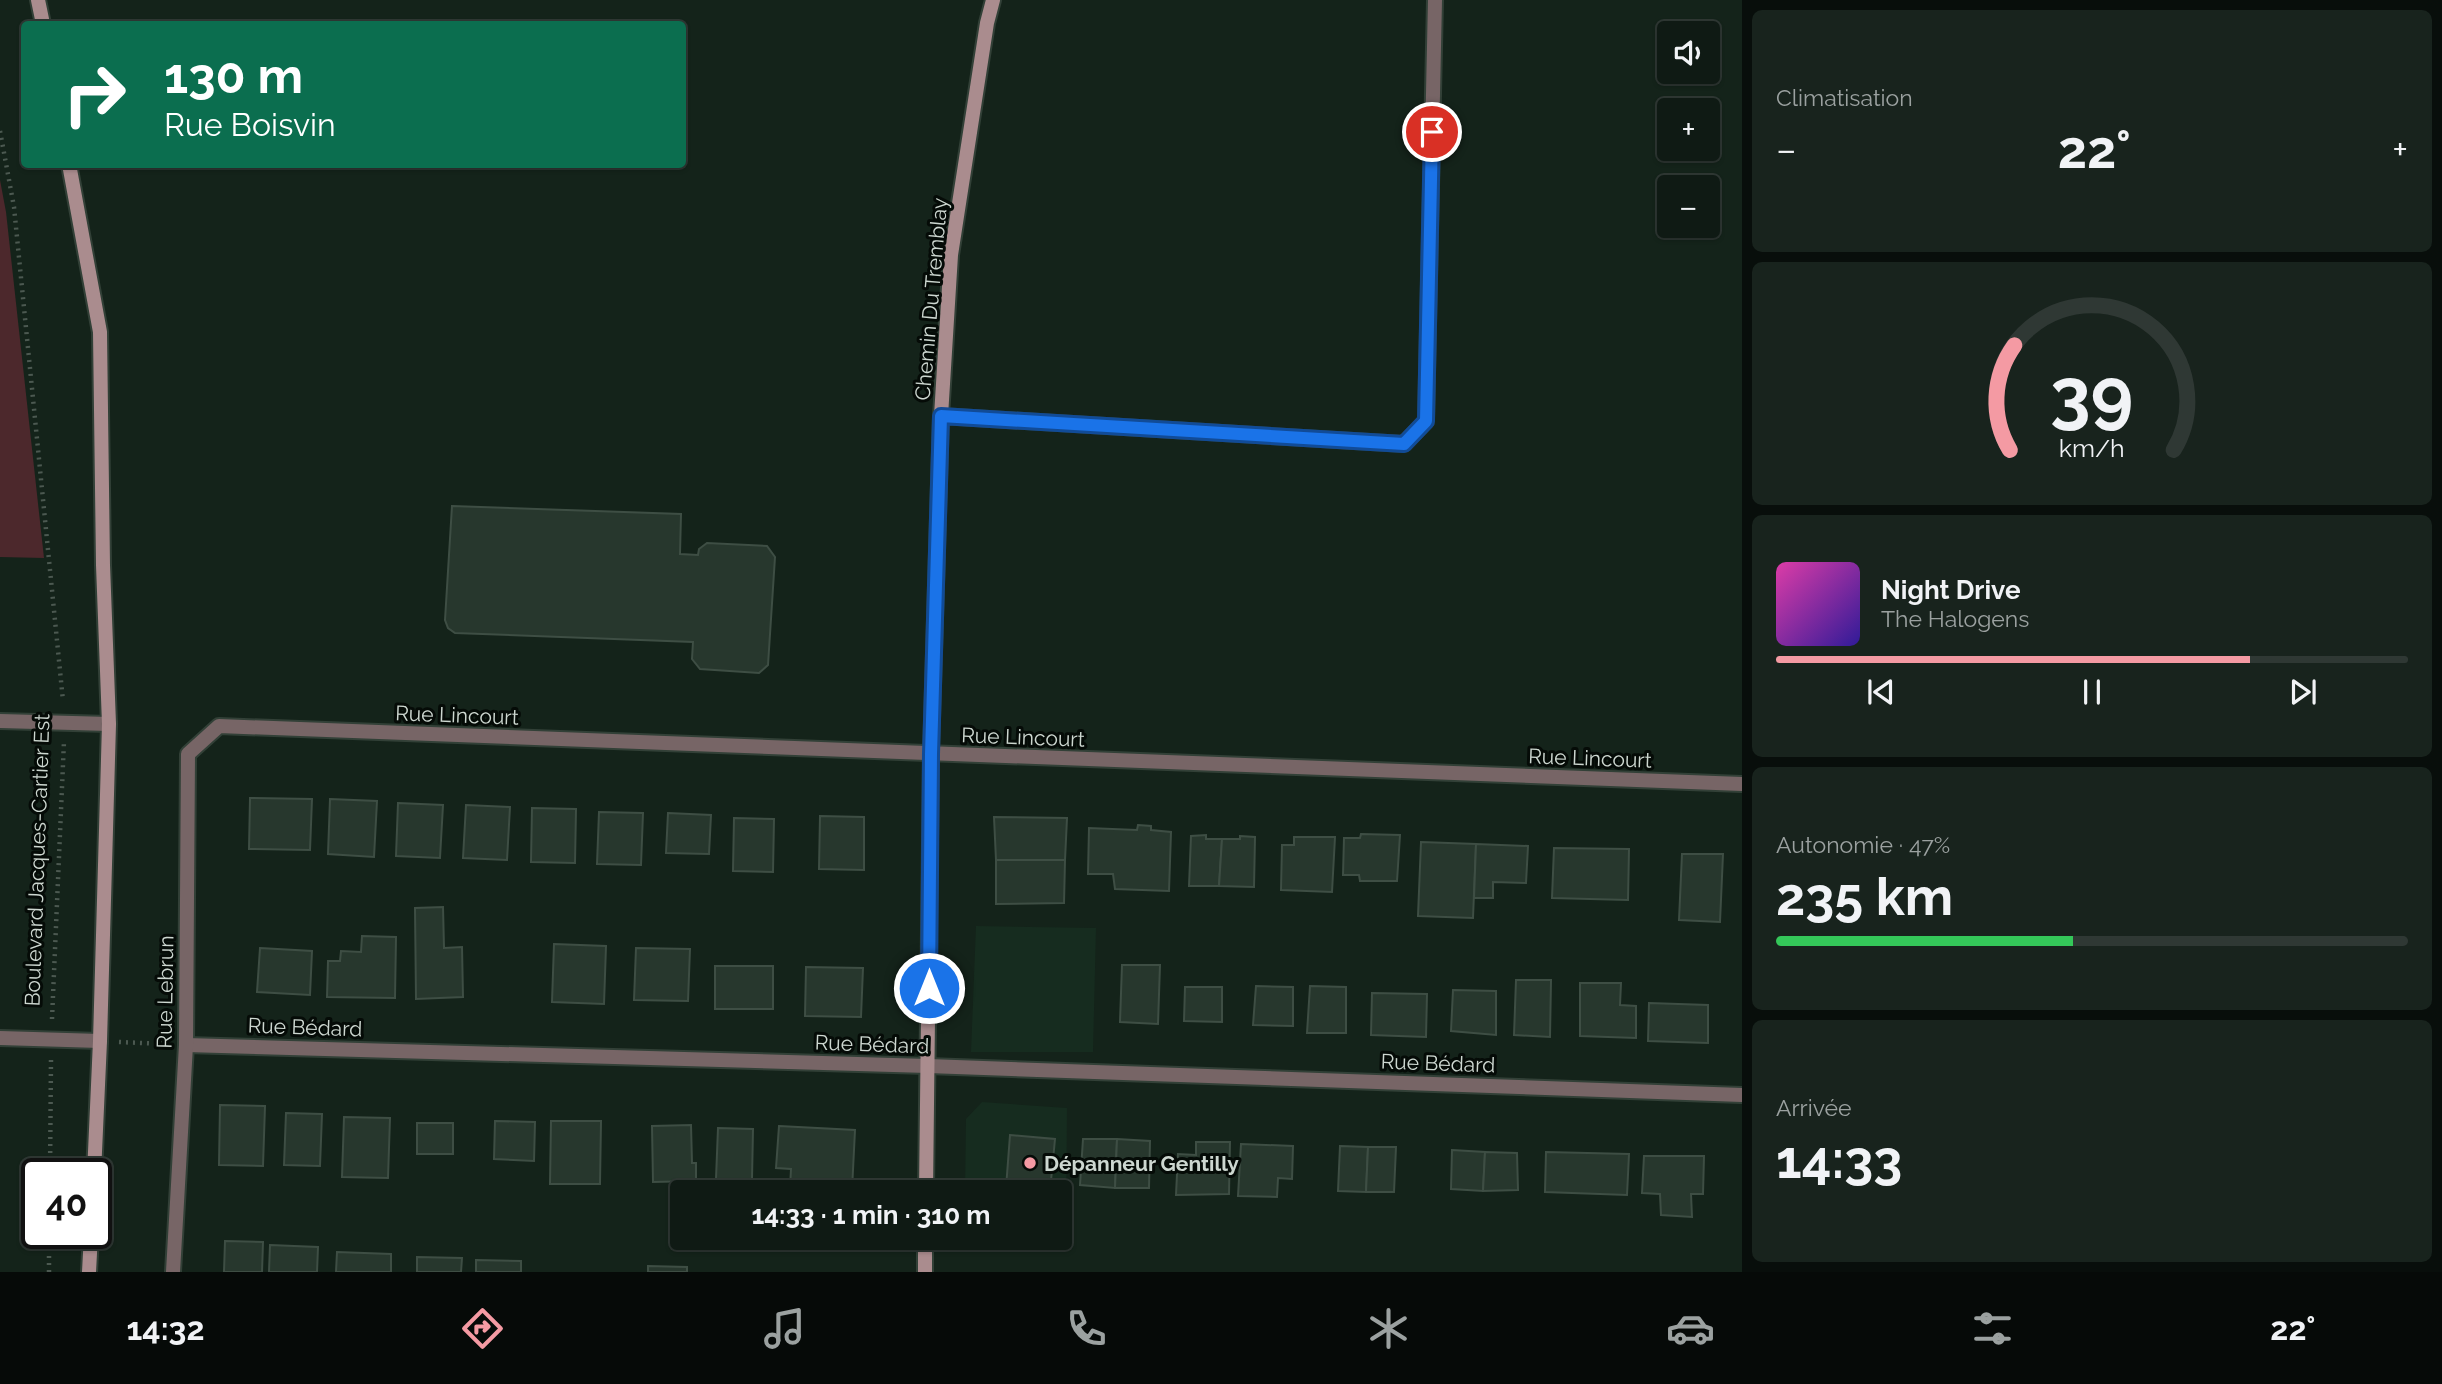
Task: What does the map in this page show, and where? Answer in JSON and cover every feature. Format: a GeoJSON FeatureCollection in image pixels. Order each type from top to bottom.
{"type":"FeatureCollection","features":[{"type":"Feature","properties":{"kind":"street"},"geometry":{"type":"LineString","coordinates":[[38,0],[42,21]]}},
{"type":"Feature","properties":{"kind":"street","name":"Chemin Du Tremblay"},"geometry":{"type":"LineString","coordinates":[[926,1180],[931,754],[941,416],[951,255],[987,23],[993,0]]}},
{"type":"Feature","properties":{"kind":"street"},"geometry":{"type":"LineString","coordinates":[[941,416],[1404,444],[1426,421],[1435,0]]}},
{"type":"Feature","properties":{"kind":"street"},"geometry":{"type":"LineString","coordinates":[[70,168],[100,332],[103,565],[109,724],[95,1158]]}},
{"type":"Feature","properties":{"kind":"street"},"geometry":{"type":"LineString","coordinates":[[0,721],[109,724]]}},
{"type":"Feature","properties":{"kind":"street","name":"Rue Lincourt"},"geometry":{"type":"LineString","coordinates":[[219,726],[1742,784]]}},
{"type":"Feature","properties":{"kind":"street","name":"Rue Lebrun"},"geometry":{"type":"LineString","coordinates":[[173,1272],[186,1045],[188,754],[219,726]]}},
{"type":"Feature","properties":{"kind":"street"},"geometry":{"type":"LineString","coordinates":[[0,1038],[100,1041]]}},
{"type":"Feature","properties":{"kind":"street","name":"Rue Bédard"},"geometry":{"type":"LineString","coordinates":[[186,1045],[928,1066],[1742,1095]]}},
{"type":"Feature","properties":{"kind":"street"},"geometry":{"type":"LineString","coordinates":[[89,1272],[90,1249]]}},
{"type":"Feature","properties":{"kind":"street"},"geometry":{"type":"LineString","coordinates":[[925,1250],[925,1272]]}},
{"type":"Feature","properties":{"kind":"path","name":"Boulevard Jacques-Cartier Est"},"geometry":{"type":"LineString","coordinates":[[0,131],[15,207],[65,723],[51,1040],[50,1158]]}},
{"type":"Feature","properties":{"kind":"path"},"geometry":{"type":"LineString","coordinates":[[100,1041],[186,1045]]}},
{"type":"Feature","properties":{"kind":"path"},"geometry":{"type":"LineString","coordinates":[[49,1249],[49,1272]]}},
{"type":"Feature","properties":{"kind":"shaded area"},"geometry":{"type":"Polygon","coordinates":[[[0,180],[6,212],[44,558],[0,557],[0,180]]]}},
{"type":"Feature","properties":{"kind":"shaded area"},"geometry":{"type":"Polygon","coordinates":[[[976,926],[1096,928],[1093,1052],[971,1052],[976,926]]]}},
{"type":"Feature","properties":{"kind":"shaded area"},"geometry":{"type":"Polygon","coordinates":[[[982,1102],[1067,1108],[1066,1180],[965,1180],[966,1119],[982,1102]]]}},
{"type":"Feature","properties":{"kind":"building"},"geometry":{"type":"Polygon","coordinates":[[[452,506],[681,514],[680,554],[698,555],[699,549],[707,543],[767,546],[775,557],[768,665],[759,673],[700,669],[692,659],[693,642],[455,633],[448,628],[445,620],[452,506]]]}},
{"type":"Feature","properties":{"kind":"building"},"geometry":{"type":"Polygon","coordinates":[[[250,798],[312,799],[310,850],[249,849],[250,798]]]}},
{"type":"Feature","properties":{"kind":"building"},"geometry":{"type":"Polygon","coordinates":[[[330,799],[377,801],[374,857],[328,854],[330,799]]]}},
{"type":"Feature","properties":{"kind":"building"},"geometry":{"type":"Polygon","coordinates":[[[398,803],[443,805],[440,858],[396,856],[398,803]]]}},
{"type":"Feature","properties":{"kind":"building"},"geometry":{"type":"Polygon","coordinates":[[[466,805],[510,807],[507,860],[463,858],[466,805]]]}},
{"type":"Feature","properties":{"kind":"building"},"geometry":{"type":"Polygon","coordinates":[[[532,808],[576,809],[575,863],[531,862],[532,808]]]}},
{"type":"Feature","properties":{"kind":"building"},"geometry":{"type":"Polygon","coordinates":[[[599,812],[643,813],[641,865],[597,864],[599,812]]]}},
{"type":"Feature","properties":{"kind":"building"},"geometry":{"type":"Polygon","coordinates":[[[668,813],[711,815],[709,854],[666,853],[668,813]]]}},
{"type":"Feature","properties":{"kind":"building"},"geometry":{"type":"Polygon","coordinates":[[[820,816],[864,817],[864,870],[819,869],[820,816]]]}},
{"type":"Feature","properties":{"kind":"building"},"geometry":{"type":"Polygon","coordinates":[[[994,817],[1067,818],[1065,860],[996,860],[994,817]]]}},
{"type":"Feature","properties":{"kind":"building"},"geometry":{"type":"Polygon","coordinates":[[[734,818],[774,819],[773,872],[733,871],[734,818]]]}},
{"type":"Feature","properties":{"kind":"building"},"geometry":{"type":"Polygon","coordinates":[[[1138,825],[1151,826],[1151,830],[1171,832],[1169,891],[1115,889],[1113,874],[1088,874],[1089,828],[1137,830],[1138,825]]]}},
{"type":"Feature","properties":{"kind":"building"},"geometry":{"type":"Polygon","coordinates":[[[1361,834],[1400,835],[1397,881],[1360,881],[1359,875],[1343,875],[1344,838],[1360,838],[1361,834]]]}},
{"type":"Feature","properties":{"kind":"building"},"geometry":{"type":"Polygon","coordinates":[[[1206,835],[1206,839],[1222,839],[1219,886],[1189,886],[1191,836],[1206,835]]]}},
{"type":"Feature","properties":{"kind":"building"},"geometry":{"type":"Polygon","coordinates":[[[1240,836],[1255,837],[1254,887],[1219,886],[1222,839],[1240,839],[1240,836]]]}},
{"type":"Feature","properties":{"kind":"building"},"geometry":{"type":"Polygon","coordinates":[[[1294,837],[1335,837],[1332,892],[1281,890],[1282,845],[1294,845],[1294,837]]]}},
{"type":"Feature","properties":{"kind":"building"},"geometry":{"type":"Polygon","coordinates":[[[1421,842],[1476,844],[1473,918],[1418,916],[1421,842]]]}},
{"type":"Feature","properties":{"kind":"building"},"geometry":{"type":"Polygon","coordinates":[[[1476,844],[1528,846],[1526,883],[1493,882],[1493,898],[1474,898],[1476,844]]]}},
{"type":"Feature","properties":{"kind":"building"},"geometry":{"type":"Polygon","coordinates":[[[1554,848],[1629,849],[1628,900],[1552,898],[1554,848]]]}},
{"type":"Feature","properties":{"kind":"building"},"geometry":{"type":"Polygon","coordinates":[[[1682,854],[1723,854],[1720,922],[1679,920],[1682,854]]]}},
{"type":"Feature","properties":{"kind":"building"},"geometry":{"type":"Polygon","coordinates":[[[996,860],[1065,860],[1064,903],[996,904],[996,860]]]}},
{"type":"Feature","properties":{"kind":"building"},"geometry":{"type":"Polygon","coordinates":[[[443,907],[444,948],[462,947],[463,997],[416,999],[415,908],[443,907]]]}},
{"type":"Feature","properties":{"kind":"building"},"geometry":{"type":"Polygon","coordinates":[[[362,936],[396,937],[395,998],[327,997],[328,961],[340,961],[341,951],[361,952],[362,936]]]}},
{"type":"Feature","properties":{"kind":"building"},"geometry":{"type":"Polygon","coordinates":[[[554,944],[606,946],[604,1004],[552,1002],[554,944]]]}},
{"type":"Feature","properties":{"kind":"building"},"geometry":{"type":"Polygon","coordinates":[[[260,948],[312,951],[310,995],[257,992],[260,948]]]}},
{"type":"Feature","properties":{"kind":"building"},"geometry":{"type":"Polygon","coordinates":[[[636,948],[690,949],[688,1001],[634,1000],[636,948]]]}},
{"type":"Feature","properties":{"kind":"building"},"geometry":{"type":"Polygon","coordinates":[[[1122,965],[1160,965],[1158,1024],[1120,1022],[1122,965]]]}},
{"type":"Feature","properties":{"kind":"building"},"geometry":{"type":"Polygon","coordinates":[[[715,966],[773,966],[773,1009],[715,1009],[715,966]]]}},
{"type":"Feature","properties":{"kind":"building"},"geometry":{"type":"Polygon","coordinates":[[[806,967],[863,968],[861,1017],[805,1016],[806,967]]]}},
{"type":"Feature","properties":{"kind":"building"},"geometry":{"type":"Polygon","coordinates":[[[1516,980],[1551,980],[1550,1037],[1514,1035],[1516,980]]]}},
{"type":"Feature","properties":{"kind":"building"},"geometry":{"type":"Polygon","coordinates":[[[1580,983],[1621,983],[1620,1005],[1636,1006],[1636,1038],[1580,1036],[1580,983]]]}},
{"type":"Feature","properties":{"kind":"building"},"geometry":{"type":"Polygon","coordinates":[[[1256,986],[1293,987],[1293,1026],[1253,1025],[1256,986]]]}},
{"type":"Feature","properties":{"kind":"building"},"geometry":{"type":"Polygon","coordinates":[[[1310,986],[1346,987],[1346,1033],[1307,1033],[1310,986]]]}},
{"type":"Feature","properties":{"kind":"building"},"geometry":{"type":"Polygon","coordinates":[[[1185,987],[1222,987],[1222,1022],[1184,1021],[1185,987]]]}},
{"type":"Feature","properties":{"kind":"building"},"geometry":{"type":"Polygon","coordinates":[[[1453,990],[1496,991],[1496,1035],[1451,1031],[1453,990]]]}},
{"type":"Feature","properties":{"kind":"building"},"geometry":{"type":"Polygon","coordinates":[[[1372,993],[1427,994],[1426,1037],[1371,1035],[1372,993]]]}},
{"type":"Feature","properties":{"kind":"building"},"geometry":{"type":"Polygon","coordinates":[[[1649,1003],[1708,1005],[1708,1043],[1648,1041],[1649,1003]]]}},
{"type":"Feature","properties":{"kind":"building"},"geometry":{"type":"Polygon","coordinates":[[[220,1105],[265,1106],[263,1166],[219,1165],[220,1105]]]}},
{"type":"Feature","properties":{"kind":"building"},"geometry":{"type":"Polygon","coordinates":[[[286,1113],[322,1114],[320,1166],[284,1165],[286,1113]]]}},
{"type":"Feature","properties":{"kind":"building"},"geometry":{"type":"Polygon","coordinates":[[[344,1117],[390,1118],[388,1178],[342,1177],[344,1117]]]}},
{"type":"Feature","properties":{"kind":"building"},"geometry":{"type":"Polygon","coordinates":[[[495,1121],[535,1122],[534,1161],[494,1159],[495,1121]]]}},
{"type":"Feature","properties":{"kind":"building"},"geometry":{"type":"Polygon","coordinates":[[[551,1121],[601,1121],[600,1184],[550,1184],[551,1121]]]}},
{"type":"Feature","properties":{"kind":"building"},"geometry":{"type":"Polygon","coordinates":[[[417,1123],[453,1123],[453,1154],[417,1154],[417,1123]]]}},
{"type":"Feature","properties":{"kind":"building"},"geometry":{"type":"Polygon","coordinates":[[[691,1125],[692,1163],[696,1163],[696,1180],[653,1182],[652,1126],[691,1125]]]}},
{"type":"Feature","properties":{"kind":"building"},"geometry":{"type":"Polygon","coordinates":[[[779,1126],[855,1130],[852,1180],[790,1180],[791,1169],[776,1168],[779,1126]]]}},
{"type":"Feature","properties":{"kind":"building"},"geometry":{"type":"Polygon","coordinates":[[[718,1128],[753,1129],[752,1179],[716,1179],[718,1128]]]}},
{"type":"Feature","properties":{"kind":"building","name":"Dépanneur Gentilly"},"geometry":{"type":"Polygon","coordinates":[[[1010,1135],[1055,1139],[1051,1180],[1007,1180],[1010,1135]]]}},
{"type":"Feature","properties":{"kind":"building"},"geometry":{"type":"Polygon","coordinates":[[[1083,1139],[1117,1139],[1115,1188],[1080,1185],[1083,1139]]]}},
{"type":"Feature","properties":{"kind":"building"},"geometry":{"type":"Polygon","coordinates":[[[1117,1139],[1150,1141],[1149,1188],[1115,1188],[1117,1139]]]}},
{"type":"Feature","properties":{"kind":"building"},"geometry":{"type":"Polygon","coordinates":[[[1196,1142],[1230,1142],[1229,1194],[1176,1195],[1178,1154],[1196,1155],[1196,1142]]]}},
{"type":"Feature","properties":{"kind":"building"},"geometry":{"type":"Polygon","coordinates":[[[1241,1144],[1293,1146],[1292,1179],[1278,1178],[1277,1197],[1238,1196],[1241,1144]]]}},
{"type":"Feature","properties":{"kind":"building"},"geometry":{"type":"Polygon","coordinates":[[[1340,1146],[1368,1147],[1366,1192],[1338,1191],[1340,1146]]]}},
{"type":"Feature","properties":{"kind":"building"},"geometry":{"type":"Polygon","coordinates":[[[1368,1147],[1396,1147],[1394,1192],[1366,1192],[1368,1147]]]}},
{"type":"Feature","properties":{"kind":"building"},"geometry":{"type":"Polygon","coordinates":[[[1452,1150],[1485,1152],[1483,1191],[1451,1189],[1452,1150]]]}},
{"type":"Feature","properties":{"kind":"building"},"geometry":{"type":"Polygon","coordinates":[[[1485,1152],[1517,1153],[1518,1190],[1483,1191],[1485,1152]]]}},
{"type":"Feature","properties":{"kind":"building"},"geometry":{"type":"Polygon","coordinates":[[[1546,1152],[1629,1154],[1627,1195],[1545,1192],[1546,1152]]]}},
{"type":"Feature","properties":{"kind":"building"},"geometry":{"type":"Polygon","coordinates":[[[1644,1156],[1704,1156],[1703,1194],[1691,1194],[1692,1217],[1661,1215],[1660,1194],[1642,1193],[1644,1156]]]}},
{"type":"Feature","properties":{"kind":"building"},"geometry":{"type":"Polygon","coordinates":[[[225,1241],[263,1242],[262,1272],[224,1272],[225,1241]]]}},
{"type":"Feature","properties":{"kind":"building"},"geometry":{"type":"Polygon","coordinates":[[[270,1245],[318,1247],[317,1272],[269,1272],[270,1245]]]}},
{"type":"Feature","properties":{"kind":"building"},"geometry":{"type":"Polygon","coordinates":[[[337,1252],[391,1254],[391,1272],[336,1272],[337,1252]]]}},
{"type":"Feature","properties":{"kind":"building"},"geometry":{"type":"Polygon","coordinates":[[[417,1257],[462,1258],[461,1272],[417,1272],[417,1257]]]}},
{"type":"Feature","properties":{"kind":"building"},"geometry":{"type":"Polygon","coordinates":[[[476,1260],[521,1261],[521,1272],[476,1272],[476,1260]]]}},
{"type":"Feature","properties":{"kind":"building"},"geometry":{"type":"Polygon","coordinates":[[[648,1266],[687,1267],[687,1272],[648,1272],[648,1266]]]}},
{"type":"Feature","properties":{"kind":"place","name":"Dépanneur Gentilly"},"geometry":{"type":"Point","coordinates":[1030,1163]}},
{"type":"Feature","properties":{"kind":"route"},"geometry":{"type":"LineString","coordinates":[[929,988],[931,754],[941,416],[1404,444],[1426,421],[1432,132]]}}]}
